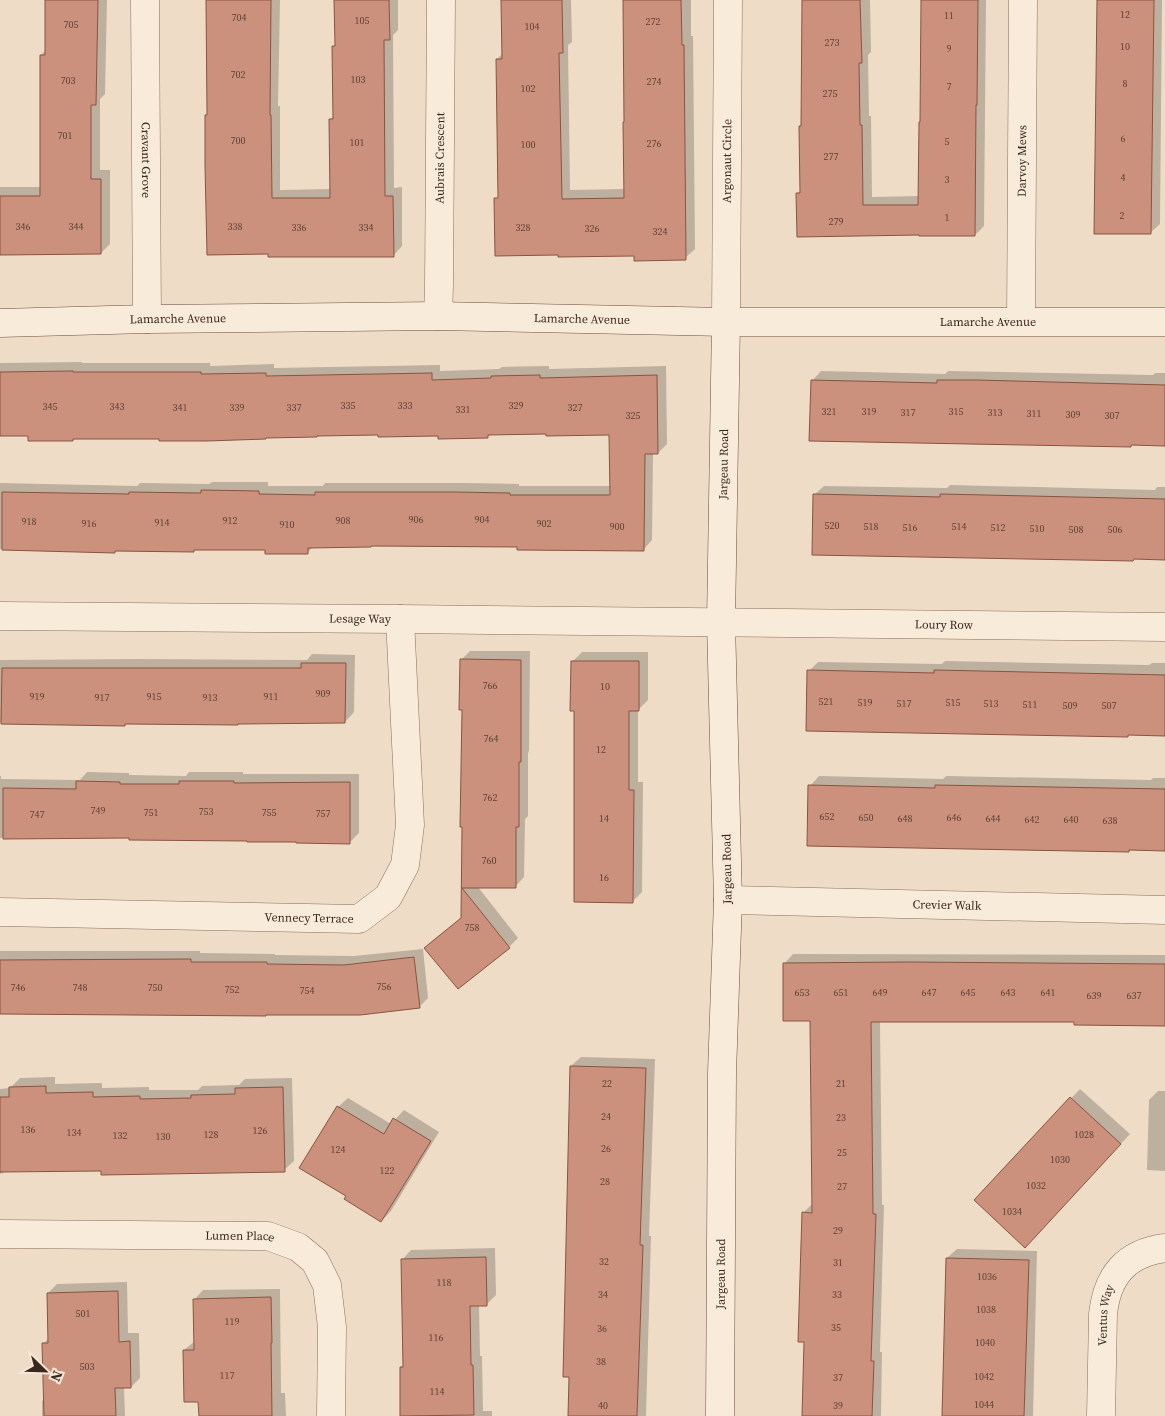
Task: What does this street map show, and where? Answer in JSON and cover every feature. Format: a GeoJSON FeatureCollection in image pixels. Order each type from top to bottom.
{"type":"FeatureCollection","features":[{"type":"Feature","properties":{"kind":"street","name":"Cravant Grove"},"geometry":{"type":"LineString","coordinates":[[145,0],[146,319]]}},
{"type":"Feature","properties":{"kind":"street","name":"Aubrais Crescent"},"geometry":{"type":"LineString","coordinates":[[438,316],[441,0]]}},
{"type":"Feature","properties":{"kind":"street","name":"Argonaut Circle"},"geometry":{"type":"LineString","coordinates":[[726,322],[728,0]]}},
{"type":"Feature","properties":{"kind":"street","name":"Darvoy Mews"},"geometry":{"type":"LineString","coordinates":[[1021,321],[1023,0]]}},
{"type":"Feature","properties":{"kind":"street","name":"Lamarche Avenue"},"geometry":{"type":"LineString","coordinates":[[0,323],[146,319],[438,316],[726,322],[1165,322]]}},
{"type":"Feature","properties":{"kind":"street","name":"Jargeau Road"},"geometry":{"type":"LineString","coordinates":[[720,1416],[722,1073],[728,900],[721,622],[726,322]]}},
{"type":"Feature","properties":{"kind":"street","name":"Lesage Way"},"geometry":{"type":"LineString","coordinates":[[0,616],[721,622]]}},
{"type":"Feature","properties":{"kind":"street","name":"Vennecy Terrace"},"geometry":{"type":"LineString","coordinates":[[0,912],[359,919],[388,897],[405,865],[410,825],[400,619]]}},
{"type":"Feature","properties":{"kind":"street","name":"Loury Row"},"geometry":{"type":"LineString","coordinates":[[721,622],[1165,627]]}},
{"type":"Feature","properties":{"kind":"street","name":"Crevier Walk"},"geometry":{"type":"LineString","coordinates":[[728,900],[1165,910]]}},
{"type":"Feature","properties":{"kind":"street","name":"Lumen Place"},"geometry":{"type":"LineString","coordinates":[[0,1234],[268,1236],[298,1247],[314,1261],[327,1285],[332,1327],[331,1416]]}},
{"type":"Feature","properties":{"kind":"street","name":"Ventus Way"},"geometry":{"type":"LineString","coordinates":[[1101,1416],[1102,1314],[1108,1287],[1116,1273],[1127,1262],[1138,1256],[1165,1248]]}},
{"type":"Feature","properties":{"kind":"building"},"geometry":{"type":"Polygon","coordinates":[[[45,0],[98,0],[96,105],[91,105],[91,179],[101,179],[101,254],[0,255],[0,196],[40,196],[40,55],[45,55],[45,0]]]}},
{"type":"Feature","properties":{"kind":"building"},"geometry":{"type":"Polygon","coordinates":[[[206,0],[271,0],[270,115],[272,198],[330,198],[329,119],[333,119],[332,46],[335,46],[334,0],[389,0],[390,40],[384,40],[385,196],[393,196],[394,257],[268,257],[268,254],[207,255],[205,165],[205,115],[207,115],[206,0]]]}},
{"type":"Feature","properties":{"kind":"building"},"geometry":{"type":"Polygon","coordinates":[[[501,0],[562,0],[563,53],[559,53],[562,199],[624,198],[623,0],[681,0],[682,45],[684,45],[686,260],[634,261],[634,256],[495,256],[494,198],[498,198],[496,59],[502,59],[501,0]]]}},
{"type":"Feature","properties":{"kind":"building"},"geometry":{"type":"Polygon","coordinates":[[[802,0],[860,0],[862,63],[859,63],[863,205],[918,205],[921,0],[978,0],[975,236],[797,237],[796,193],[800,193],[799,126],[801,126],[802,0]]]}},
{"type":"Feature","properties":{"kind":"building"},"geometry":{"type":"Polygon","coordinates":[[[1097,0],[1154,0],[1151,234],[1094,234],[1097,0]]]}},
{"type":"Feature","properties":{"kind":"building"},"geometry":{"type":"Polygon","coordinates":[[[0,372],[201,372],[201,374],[266,373],[266,376],[432,373],[432,380],[491,378],[491,376],[540,375],[540,378],[657,375],[658,454],[645,454],[644,551],[517,550],[517,547],[371,546],[308,548],[308,554],[265,554],[265,550],[194,550],[194,552],[115,551],[115,553],[2,550],[2,492],[129,494],[129,492],[201,493],[201,490],[259,491],[259,494],[315,495],[315,492],[454,492],[510,493],[510,495],[610,495],[609,435],[488,435],[488,438],[438,439],[438,436],[378,437],[378,435],[207,441],[73,439],[73,441],[28,441],[28,436],[0,436],[0,372]]]}},
{"type":"Feature","properties":{"kind":"building"},"geometry":{"type":"Polygon","coordinates":[[[811,380],[937,383],[937,380],[976,380],[1165,385],[1165,446],[809,441],[811,380]]]}},
{"type":"Feature","properties":{"kind":"building"},"geometry":{"type":"Polygon","coordinates":[[[813,494],[940,497],[940,494],[1165,499],[1165,560],[812,555],[813,494]]]}},
{"type":"Feature","properties":{"kind":"building"},"geometry":{"type":"Polygon","coordinates":[[[460,659],[521,660],[521,762],[519,762],[519,827],[516,827],[516,888],[462,888],[510,948],[458,989],[424,948],[461,918],[462,710],[459,710],[460,659]]]}},
{"type":"Feature","properties":{"kind":"building"},"geometry":{"type":"Polygon","coordinates":[[[571,661],[639,661],[639,711],[629,711],[629,790],[634,790],[633,903],[574,902],[574,711],[570,711],[571,661]]]}},
{"type":"Feature","properties":{"kind":"building"},"geometry":{"type":"Polygon","coordinates":[[[301,663],[346,663],[345,723],[238,725],[125,724],[125,726],[1,724],[2,668],[301,668],[301,663]]]}},
{"type":"Feature","properties":{"kind":"building"},"geometry":{"type":"Polygon","coordinates":[[[807,670],[934,673],[934,670],[1165,675],[1165,736],[1128,735],[1128,737],[806,731],[807,670]]]}},
{"type":"Feature","properties":{"kind":"building"},"geometry":{"type":"Polygon","coordinates":[[[76,781],[120,782],[120,784],[179,784],[179,781],[234,781],[234,783],[350,782],[350,844],[129,840],[129,838],[3,839],[3,788],[76,789],[76,781]]]}},
{"type":"Feature","properties":{"kind":"building"},"geometry":{"type":"Polygon","coordinates":[[[808,785],[935,788],[935,785],[1165,789],[1165,851],[1129,850],[1129,852],[807,846],[808,785]]]}},
{"type":"Feature","properties":{"kind":"building"},"geometry":{"type":"Polygon","coordinates":[[[414,957],[420,1008],[360,1015],[0,1014],[0,960],[191,959],[191,962],[344,965],[414,957]]]}},
{"type":"Feature","properties":{"kind":"building"},"geometry":{"type":"Polygon","coordinates":[[[783,963],[1165,964],[1165,1026],[1074,1025],[1074,1022],[871,1022],[873,1214],[876,1214],[871,1361],[874,1361],[872,1416],[802,1416],[804,1342],[798,1342],[802,1212],[812,1213],[810,1021],[783,1021],[783,963]]]}},
{"type":"Feature","properties":{"kind":"building"},"geometry":{"type":"Polygon","coordinates":[[[570,1066],[646,1068],[640,1245],[643,1245],[637,1416],[568,1416],[569,1377],[563,1377],[570,1066]]]}},
{"type":"Feature","properties":{"kind":"building"},"geometry":{"type":"Polygon","coordinates":[[[46,1086],[46,1093],[93,1092],[93,1097],[140,1096],[140,1099],[191,1098],[191,1095],[235,1094],[235,1088],[283,1087],[285,1172],[101,1175],[101,1171],[0,1172],[0,1097],[9,1097],[9,1087],[46,1086]]]}},
{"type":"Feature","properties":{"kind":"building"},"geometry":{"type":"Polygon","coordinates":[[[1070,1097],[1121,1144],[1025,1248],[974,1200],[1070,1097]]]}},
{"type":"Feature","properties":{"kind":"building"},"geometry":{"type":"Polygon","coordinates":[[[337,1106],[384,1134],[393,1118],[431,1141],[381,1222],[344,1199],[346,1196],[299,1168],[337,1106]]]}},
{"type":"Feature","properties":{"kind":"building"},"geometry":{"type":"Polygon","coordinates":[[[486,1257],[487,1306],[470,1306],[474,1415],[400,1416],[400,1367],[403,1367],[401,1259],[486,1257]]]}},
{"type":"Feature","properties":{"kind":"building"},"geometry":{"type":"Polygon","coordinates":[[[946,1258],[1029,1260],[1024,1416],[942,1416],[946,1258]]]}},
{"type":"Feature","properties":{"kind":"building"},"geometry":{"type":"Polygon","coordinates":[[[118,1291],[119,1342],[130,1341],[131,1388],[115,1388],[116,1416],[44,1416],[42,1343],[48,1343],[47,1293],[118,1291]]]}},
{"type":"Feature","properties":{"kind":"building"},"geometry":{"type":"Polygon","coordinates":[[[271,1297],[272,1416],[199,1416],[198,1402],[184,1402],[183,1350],[194,1350],[193,1299],[271,1297]]]}}]}
